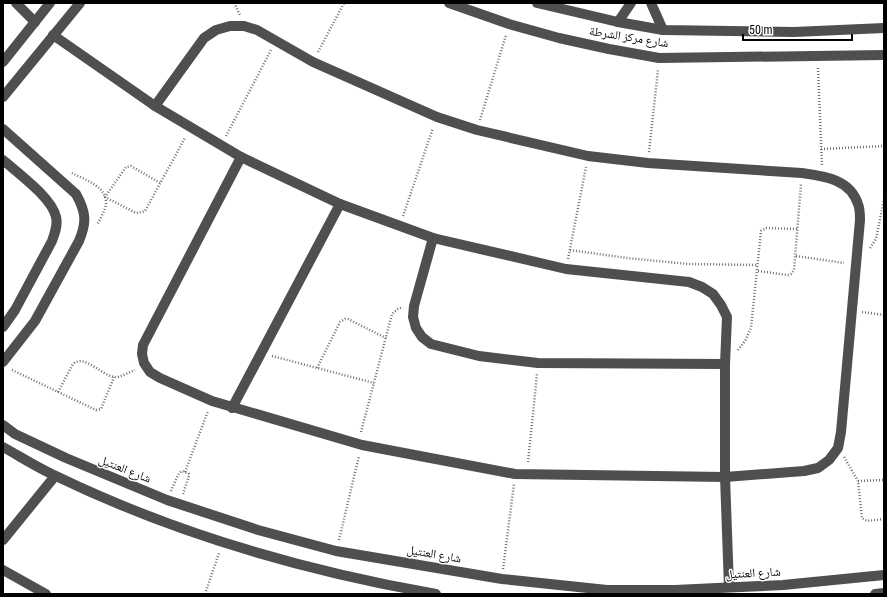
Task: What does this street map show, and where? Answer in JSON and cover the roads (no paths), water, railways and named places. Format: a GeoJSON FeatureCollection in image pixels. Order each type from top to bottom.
{"type":"FeatureCollection","features":[{"type":"Feature","properties":{"kind":"street"},"geometry":{"type":"LineString","coordinates":[[16,3],[35,22]]}},
{"type":"Feature","properties":{"kind":"street"},"geometry":{"type":"LineString","coordinates":[[3,62],[50,3]]}},
{"type":"Feature","properties":{"kind":"street"},"geometry":{"type":"LineString","coordinates":[[3,97],[7,85],[53,36],[80,3]]}},
{"type":"Feature","properties":{"kind":"street","name":"شارع مركز الشرطة"},"geometry":{"type":"LineString","coordinates":[[449,3],[509,24],[559,38],[659,58],[884,55]]}},
{"type":"Feature","properties":{"kind":"street","name":"شارع مركز الشرطة"},"geometry":{"type":"LineString","coordinates":[[537,3],[618,22],[663,30],[794,32],[884,28]]}},
{"type":"Feature","properties":{"kind":"street"},"geometry":{"type":"LineString","coordinates":[[618,22],[631,3]]}},
{"type":"Feature","properties":{"kind":"street"},"geometry":{"type":"LineString","coordinates":[[651,3],[663,30]]}},
{"type":"Feature","properties":{"kind":"street"},"geometry":{"type":"LineString","coordinates":[[155,106],[204,38],[216,30],[230,26],[244,26],[257,30],[313,62],[436,117],[477,130],[588,156],[648,163],[802,173],[822,175],[837,180],[850,190],[858,204],[860,220],[841,432],[838,448],[829,460],[818,468],[804,471],[725,477],[515,474],[360,445],[212,402],[160,378],[150,372],[144,363],[142,354],[143,345],[241,157]]}},
{"type":"Feature","properties":{"kind":"street"},"geometry":{"type":"LineString","coordinates":[[53,36],[155,106],[241,157],[340,204],[433,238],[566,269],[689,282],[702,287],[713,294],[727,317],[725,364],[725,477],[729,587]]}},
{"type":"Feature","properties":{"kind":"street"},"geometry":{"type":"LineString","coordinates":[[3,129],[76,194],[82,205],[85,217],[84,230],[79,241],[35,321],[6,365]]}},
{"type":"Feature","properties":{"kind":"street"},"geometry":{"type":"LineString","coordinates":[[3,160],[42,195],[51,205],[56,216],[56,229],[52,241],[15,310],[3,327]]}},
{"type":"Feature","properties":{"kind":"street"},"geometry":{"type":"LineString","coordinates":[[232,408],[340,204]]}},
{"type":"Feature","properties":{"kind":"street"},"geometry":{"type":"LineString","coordinates":[[433,238],[414,306],[413,317],[416,328],[422,337],[431,344],[479,356],[538,363],[725,364]]}},
{"type":"Feature","properties":{"kind":"street","name":"شارع العنتيل"},"geometry":{"type":"LineString","coordinates":[[3,425],[15,434],[66,458],[179,505],[258,530],[336,551],[502,579],[607,590],[675,590],[783,585],[884,575]]}},
{"type":"Feature","properties":{"kind":"street"},"geometry":{"type":"LineString","coordinates":[[3,447],[55,476],[140,512],[222,543],[378,584],[436,594]]}},
{"type":"Feature","properties":{"kind":"street"},"geometry":{"type":"LineString","coordinates":[[3,540],[55,476]]}},
{"type":"Feature","properties":{"kind":"street"},"geometry":{"type":"LineString","coordinates":[[3,570],[46,594]]}},
{"type":"Feature","properties":{"kind":"street"},"geometry":{"type":"LineString","coordinates":[[875,594],[884,593]]}}]}
